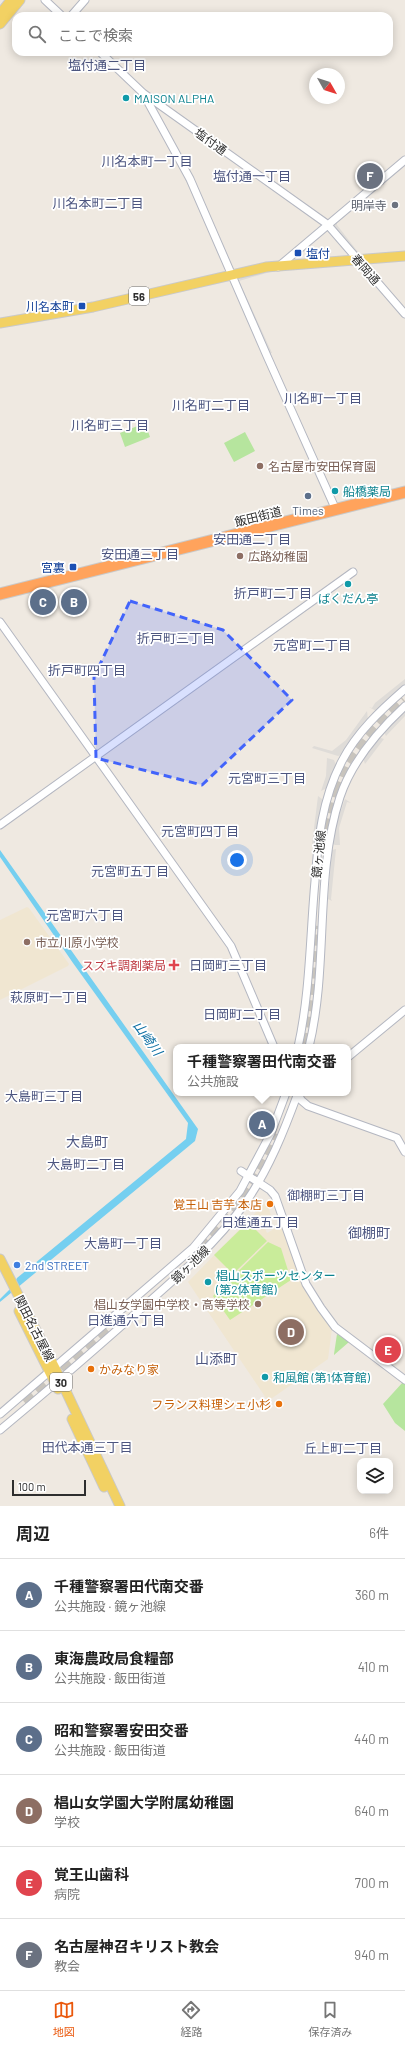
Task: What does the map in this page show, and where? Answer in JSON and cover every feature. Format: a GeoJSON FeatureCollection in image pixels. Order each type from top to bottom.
{"type":"FeatureCollection","features":[{"type":"Feature","properties":{"kind":"highway","name":"飯田街道"},"geometry":{"type":"LineString","coordinates":[[0,594],[335,507],[405,486]]}},
{"type":"Feature","properties":{"kind":"highway","name":"飯田街道"},"geometry":{"type":"LineString","coordinates":[[0,588],[335,507],[405,492]]}},
{"type":"Feature","properties":{"kind":"main road"},"geometry":{"type":"LineString","coordinates":[[0,14],[12,0]]}},
{"type":"Feature","properties":{"kind":"main road"},"geometry":{"type":"LineString","coordinates":[[0,24],[20,0]]}},
{"type":"Feature","properties":{"kind":"main road","name":"56"},"geometry":{"type":"LineString","coordinates":[[0,323],[99,306],[266,267],[405,256]]}},
{"type":"Feature","properties":{"kind":"main road","name":"関田名古屋線"},"geometry":{"type":"LineString","coordinates":[[0,1259],[52,1370],[120,1506]]}},
{"type":"Feature","properties":{"kind":"main road","name":"関田名古屋線"},"geometry":{"type":"LineString","coordinates":[[0,1273],[52,1370]]}},
{"type":"Feature","properties":{"kind":"main road","name":"関田名古屋線"},"geometry":{"type":"LineString","coordinates":[[58,1382],[114,1506]]}},
{"type":"Feature","properties":{"kind":"street"},"geometry":{"type":"LineString","coordinates":[[45,0],[58,12]]}},
{"type":"Feature","properties":{"kind":"street"},"geometry":{"type":"LineString","coordinates":[[74,12],[85,0]]}},
{"type":"Feature","properties":{"kind":"street","name":"塩付通"},"geometry":{"type":"LineString","coordinates":[[104,56],[143,93],[327,224]]}},
{"type":"Feature","properties":{"kind":"street"},"geometry":{"type":"LineString","coordinates":[[143,93],[190,179],[335,507]]}},
{"type":"Feature","properties":{"kind":"street"},"geometry":{"type":"LineString","coordinates":[[278,267],[327,224],[405,160]]}},
{"type":"Feature","properties":{"kind":"street","name":"春岡通"},"geometry":{"type":"LineString","coordinates":[[327,224],[405,314]]}},
{"type":"Feature","properties":{"kind":"street"},"geometry":{"type":"LineString","coordinates":[[0,825],[353,572]]}},
{"type":"Feature","properties":{"kind":"street"},"geometry":{"type":"LineString","coordinates":[[0,622],[231,946],[273,1044]]}},
{"type":"Feature","properties":{"kind":"street","name":"鏡ヶ池線"},"geometry":{"type":"LineString","coordinates":[[298,1044],[304,1006],[318,834],[328,794],[342,760],[372,717],[405,689]]}},
{"type":"Feature","properties":{"kind":"street","name":"鏡ヶ池線"},"geometry":{"type":"LineString","coordinates":[[309,1044],[316,1000],[330,838],[340,796],[359,760],[379,731],[405,706]]}},
{"type":"Feature","properties":{"kind":"street"},"geometry":{"type":"LineString","coordinates":[[351,1055],[405,1010]]}},
{"type":"Feature","properties":{"kind":"street","name":"鏡ヶ池線"},"geometry":{"type":"LineString","coordinates":[[0,1414],[193,1248],[221,1215],[249,1176],[271,1133],[285,1096]]}},
{"type":"Feature","properties":{"kind":"street","name":"鏡ヶ池線"},"geometry":{"type":"LineString","coordinates":[[0,1430],[58,1382],[203,1253],[224,1231],[258,1182],[281,1140],[297,1096]]}},
{"type":"Feature","properties":{"kind":"street"},"geometry":{"type":"LineString","coordinates":[[299,1096],[301,1100],[308,1106],[397,1138],[405,1152]]}},
{"type":"Feature","properties":{"kind":"street"},"geometry":{"type":"LineString","coordinates":[[241,1171],[270,1190],[275,1196],[306,1284],[335,1327],[405,1380]]}},
{"type":"Feature","properties":{"kind":"highlighted area"},"geometry":{"type":"Polygon","coordinates":[[[130,601],[223,630],[292,700],[202,785],[96,758],[94,677],[130,601]]]}},
{"type":"Feature","properties":{"kind":"shaded area"},"geometry":{"type":"Polygon","coordinates":[[[186,178],[227,270],[226,271],[185,179],[186,178]]]}},
{"type":"Feature","properties":{"kind":"shaded area"},"geometry":{"type":"Polygon","coordinates":[[[382,183],[385,185],[381,185],[349,211],[382,183]]]}},
{"type":"Feature","properties":{"kind":"shaded area"},"geometry":{"type":"Polygon","coordinates":[[[337,221],[337,225],[358,252],[355,252],[335,228],[334,224],[337,221]]]}},
{"type":"Feature","properties":{"kind":"shaded area"},"geometry":{"type":"Polygon","coordinates":[[[268,271],[270,272],[239,281],[272,353],[270,353],[238,281],[242,277],[268,271]]]}},
{"type":"Feature","properties":{"kind":"shaded area"},"geometry":{"type":"Polygon","coordinates":[[[405,679],[405,685],[376,711],[369,707],[372,708],[375,703],[405,679]]]}},
{"type":"Feature","properties":{"kind":"shaded area"},"geometry":{"type":"Polygon","coordinates":[[[405,710],[405,716],[386,736],[384,732],[405,710]]]}},
{"type":"Feature","properties":{"kind":"shaded area"},"geometry":{"type":"Polygon","coordinates":[[[367,711],[368,720],[342,755],[338,756],[312,748],[314,746],[332,751],[346,740],[367,711]]]}},
{"type":"Feature","properties":{"kind":"shaded area"},"geometry":{"type":"Polygon","coordinates":[[[378,737],[384,739],[365,764],[363,758],[378,737]]]}},
{"type":"Feature","properties":{"kind":"shaded area"},"geometry":{"type":"Polygon","coordinates":[[[327,758],[334,760],[336,765],[327,788],[321,791],[326,776],[327,758]]]}},
{"type":"Feature","properties":{"kind":"shaded area"},"geometry":{"type":"Polygon","coordinates":[[[318,796],[322,799],[322,805],[315,842],[312,844],[318,796]]]}},
{"type":"Feature","properties":{"kind":"shaded area"},"geometry":{"type":"Polygon","coordinates":[[[345,799],[351,803],[347,802],[339,828],[340,845],[335,845],[333,844],[335,827],[345,799]]]}},
{"type":"Feature","properties":{"kind":"shaded area"},"geometry":{"type":"Polygon","coordinates":[[[336,849],[332,901],[328,899],[330,873],[332,850],[336,849]]]}},
{"type":"Feature","properties":{"kind":"shaded area","name":"市立川原小学校"},"geometry":{"type":"Polygon","coordinates":[[[27,907],[69,964],[68,966],[0,1000],[0,920],[27,907]]]}},
{"type":"Feature","properties":{"kind":"shaded area","name":"椙山女学園中学校・高等学校"},"geometry":{"type":"Polygon","coordinates":[[[267,1201],[271,1216],[262,1221],[267,1233],[281,1225],[304,1289],[332,1329],[328,1359],[268,1401],[188,1282],[267,1201]]]}},
{"type":"Feature","properties":{"kind":"shaded area"},"geometry":{"type":"Polygon","coordinates":[[[389,1342],[398,1348],[390,1359],[380,1352],[389,1342]]]}},
{"type":"Feature","properties":{"kind":"green space"},"geometry":{"type":"Polygon","coordinates":[[[145,423],[150,437],[125,447],[120,433],[145,423]]]}},
{"type":"Feature","properties":{"kind":"green space"},"geometry":{"type":"Polygon","coordinates":[[[245,432],[255,451],[234,462],[224,443],[245,432]]]}},
{"type":"Feature","properties":{"kind":"green space"},"geometry":{"type":"Polygon","coordinates":[[[248,1222],[267,1241],[233,1274],[214,1255],[248,1222]]]}},
{"type":"Feature","properties":{"kind":"green space"},"geometry":{"type":"Polygon","coordinates":[[[268,1242],[281,1248],[291,1280],[230,1320],[213,1296],[268,1242]]]}},
{"type":"Feature","properties":{"kind":"green space"},"geometry":{"type":"Polygon","coordinates":[[[337,1334],[349,1342],[334,1355],[334,1354],[337,1334]]]}},
{"type":"Feature","properties":{"kind":"green space"},"geometry":{"type":"Polygon","coordinates":[[[403,1382],[405,1383],[405,1431],[395,1423],[383,1404],[403,1382]]]}},
{"type":"Feature","properties":{"kind":"water","name":"山崎川"},"geometry":{"type":"Polygon","coordinates":[[[0,850],[173,1094],[173,1096],[175,1096],[198,1129],[195,1141],[0,1302],[0,1299],[13,1286],[17,1278],[186,1139],[188,1123],[73,963],[0,857],[0,850]]]}},
{"type":"Feature","properties":{"kind":"tunnel"},"geometry":{"type":"LineString","coordinates":[[369,737],[388,716],[405,701]]}},
{"type":"Feature","properties":{"kind":"tunnel"},"geometry":{"type":"LineString","coordinates":[[333,791],[346,761],[370,727]]}},
{"type":"Feature","properties":{"kind":"tunnel"},"geometry":{"type":"LineString","coordinates":[[329,830],[338,792]]}},
{"type":"Feature","properties":{"kind":"tunnel"},"geometry":{"type":"LineString","coordinates":[[306,1044],[313,998],[319,926]]}},
{"type":"Feature","properties":{"kind":"tunnel"},"geometry":{"type":"LineString","coordinates":[[201,1249],[235,1210],[255,1181],[279,1135]]}},
{"type":"Feature","properties":{"kind":"tunnel"},"geometry":{"type":"LineString","coordinates":[[26,1404],[120,1322]]}},
{"type":"Feature","properties":{"kind":"place","name":"MAISON ALPHA"},"geometry":{"type":"Point","coordinates":[126,98]}},
{"type":"Feature","properties":{"kind":"place","name":"名古屋神召キリスト教会"},"geometry":{"type":"Point","coordinates":[370,176]}},
{"type":"Feature","properties":{"kind":"place","name":"明岸寺"},"geometry":{"type":"Point","coordinates":[395,205]}},
{"type":"Feature","properties":{"kind":"place","name":"塩付"},"geometry":{"type":"Point","coordinates":[298,253]}},
{"type":"Feature","properties":{"kind":"place","name":"川名本町"},"geometry":{"type":"Point","coordinates":[82,306]}},
{"type":"Feature","properties":{"kind":"place","name":"名古屋市安田保育園"},"geometry":{"type":"Point","coordinates":[260,466]}},
{"type":"Feature","properties":{"kind":"place","name":"船橋薬局"},"geometry":{"type":"Point","coordinates":[335,491]}},
{"type":"Feature","properties":{"kind":"place","name":"Times"},"geometry":{"type":"Point","coordinates":[308,496]}},
{"type":"Feature","properties":{"kind":"place","name":"広路幼稚園"},"geometry":{"type":"Point","coordinates":[240,556]}},
{"type":"Feature","properties":{"kind":"place","name":"宮裏"},"geometry":{"type":"Point","coordinates":[73,567]}},
{"type":"Feature","properties":{"kind":"place","name":"ばくだん亭"},"geometry":{"type":"Point","coordinates":[348,584]}},
{"type":"Feature","properties":{"kind":"place","name":"昭和警察署安田交番"},"geometry":{"type":"Point","coordinates":[43,602]}},
{"type":"Feature","properties":{"kind":"place","name":"東海農政局食糧部"},"geometry":{"type":"Point","coordinates":[74,602]}},
{"type":"Feature","properties":{"kind":"place","name":"市立川原小学校"},"geometry":{"type":"Point","coordinates":[27,942]}},
{"type":"Feature","properties":{"kind":"place","name":"スズキ調剤薬局"},"geometry":{"type":"Point","coordinates":[174,965]}},
{"type":"Feature","properties":{"kind":"place","name":"千種警察署田代南交番"},"geometry":{"type":"Point","coordinates":[262,1124]}},
{"type":"Feature","properties":{"kind":"place","name":"覚王山 吉芋 本店"},"geometry":{"type":"Point","coordinates":[270,1204]}},
{"type":"Feature","properties":{"kind":"place","name":"2nd STREET"},"geometry":{"type":"Point","coordinates":[17,1265]}},
{"type":"Feature","properties":{"kind":"place","name":"椙山スポーツセンター (第2体育館)"},"geometry":{"type":"Point","coordinates":[208,1282]}},
{"type":"Feature","properties":{"kind":"place","name":"椙山女学園中学校・高等学校"},"geometry":{"type":"Point","coordinates":[258,1304]}},
{"type":"Feature","properties":{"kind":"place","name":"椙山女学園大学附属幼稚園"},"geometry":{"type":"Point","coordinates":[291,1332]}},
{"type":"Feature","properties":{"kind":"place","name":"覚王山歯科"},"geometry":{"type":"Point","coordinates":[388,1350]}},
{"type":"Feature","properties":{"kind":"place","name":"かみなり家"},"geometry":{"type":"Point","coordinates":[91,1369]}},
{"type":"Feature","properties":{"kind":"place","name":"和風館 (第1体育館)"},"geometry":{"type":"Point","coordinates":[265,1377]}},
{"type":"Feature","properties":{"kind":"place","name":"フランス料理シェ小杉"},"geometry":{"type":"Point","coordinates":[279,1404]}},
{"type":"Feature","properties":{"kind":"district","name":"塩付通二丁目"},"geometry":{"type":"Point","coordinates":[107,65]}},
{"type":"Feature","properties":{"kind":"district","name":"川名本町一丁目"},"geometry":{"type":"Point","coordinates":[147,161]}},
{"type":"Feature","properties":{"kind":"district","name":"塩付通一丁目"},"geometry":{"type":"Point","coordinates":[252,176]}},
{"type":"Feature","properties":{"kind":"district","name":"川名本町二丁目"},"geometry":{"type":"Point","coordinates":[98,203]}},
{"type":"Feature","properties":{"kind":"district","name":"川名町一丁目"},"geometry":{"type":"Point","coordinates":[323,398]}},
{"type":"Feature","properties":{"kind":"district","name":"川名町二丁目"},"geometry":{"type":"Point","coordinates":[211,405]}},
{"type":"Feature","properties":{"kind":"district","name":"川名町三丁目"},"geometry":{"type":"Point","coordinates":[110,425]}},
{"type":"Feature","properties":{"kind":"district","name":"安田通二丁目"},"geometry":{"type":"Point","coordinates":[252,539]}},
{"type":"Feature","properties":{"kind":"district","name":"安田通三丁目"},"geometry":{"type":"Point","coordinates":[140,554]}},
{"type":"Feature","properties":{"kind":"district","name":"折戸町二丁目"},"geometry":{"type":"Point","coordinates":[273,593]}},
{"type":"Feature","properties":{"kind":"district","name":"折戸町三丁目"},"geometry":{"type":"Point","coordinates":[176,638]}},
{"type":"Feature","properties":{"kind":"district","name":"元宮町二丁目"},"geometry":{"type":"Point","coordinates":[312,645]}},
{"type":"Feature","properties":{"kind":"district","name":"折戸町四丁目"},"geometry":{"type":"Point","coordinates":[87,670]}},
{"type":"Feature","properties":{"kind":"district","name":"元宮町三丁目"},"geometry":{"type":"Point","coordinates":[267,778]}},
{"type":"Feature","properties":{"kind":"district","name":"元宮町四丁目"},"geometry":{"type":"Point","coordinates":[200,831]}},
{"type":"Feature","properties":{"kind":"district","name":"元宮町五丁目"},"geometry":{"type":"Point","coordinates":[130,871]}},
{"type":"Feature","properties":{"kind":"district","name":"元宮町六丁目"},"geometry":{"type":"Point","coordinates":[85,915]}},
{"type":"Feature","properties":{"kind":"district","name":"日岡町三丁目"},"geometry":{"type":"Point","coordinates":[228,965]}},
{"type":"Feature","properties":{"kind":"district","name":"萩原町一丁目"},"geometry":{"type":"Point","coordinates":[49,997]}},
{"type":"Feature","properties":{"kind":"district","name":"日岡町二丁目"},"geometry":{"type":"Point","coordinates":[242,1014]}},
{"type":"Feature","properties":{"kind":"district","name":"大島町三丁目"},"geometry":{"type":"Point","coordinates":[44,1096]}},
{"type":"Feature","properties":{"kind":"district","name":"大島町"},"geometry":{"type":"Point","coordinates":[87,1141]}},
{"type":"Feature","properties":{"kind":"district","name":"大島町二丁目"},"geometry":{"type":"Point","coordinates":[86,1164]}},
{"type":"Feature","properties":{"kind":"district","name":"御棚町三丁目"},"geometry":{"type":"Point","coordinates":[326,1195]}},
{"type":"Feature","properties":{"kind":"district","name":"日進通五丁目"},"geometry":{"type":"Point","coordinates":[260,1222]}},
{"type":"Feature","properties":{"kind":"district","name":"御棚町"},"geometry":{"type":"Point","coordinates":[369,1232]}},
{"type":"Feature","properties":{"kind":"district","name":"大島町一丁目"},"geometry":{"type":"Point","coordinates":[123,1243]}},
{"type":"Feature","properties":{"kind":"district","name":"日進通六丁目"},"geometry":{"type":"Point","coordinates":[126,1320]}},
{"type":"Feature","properties":{"kind":"district","name":"山添町"},"geometry":{"type":"Point","coordinates":[216,1358]}},
{"type":"Feature","properties":{"kind":"district","name":"田代本通三丁目"},"geometry":{"type":"Point","coordinates":[87,1447]}},
{"type":"Feature","properties":{"kind":"district","name":"丘上町二丁目"},"geometry":{"type":"Point","coordinates":[343,1448]}}]}
